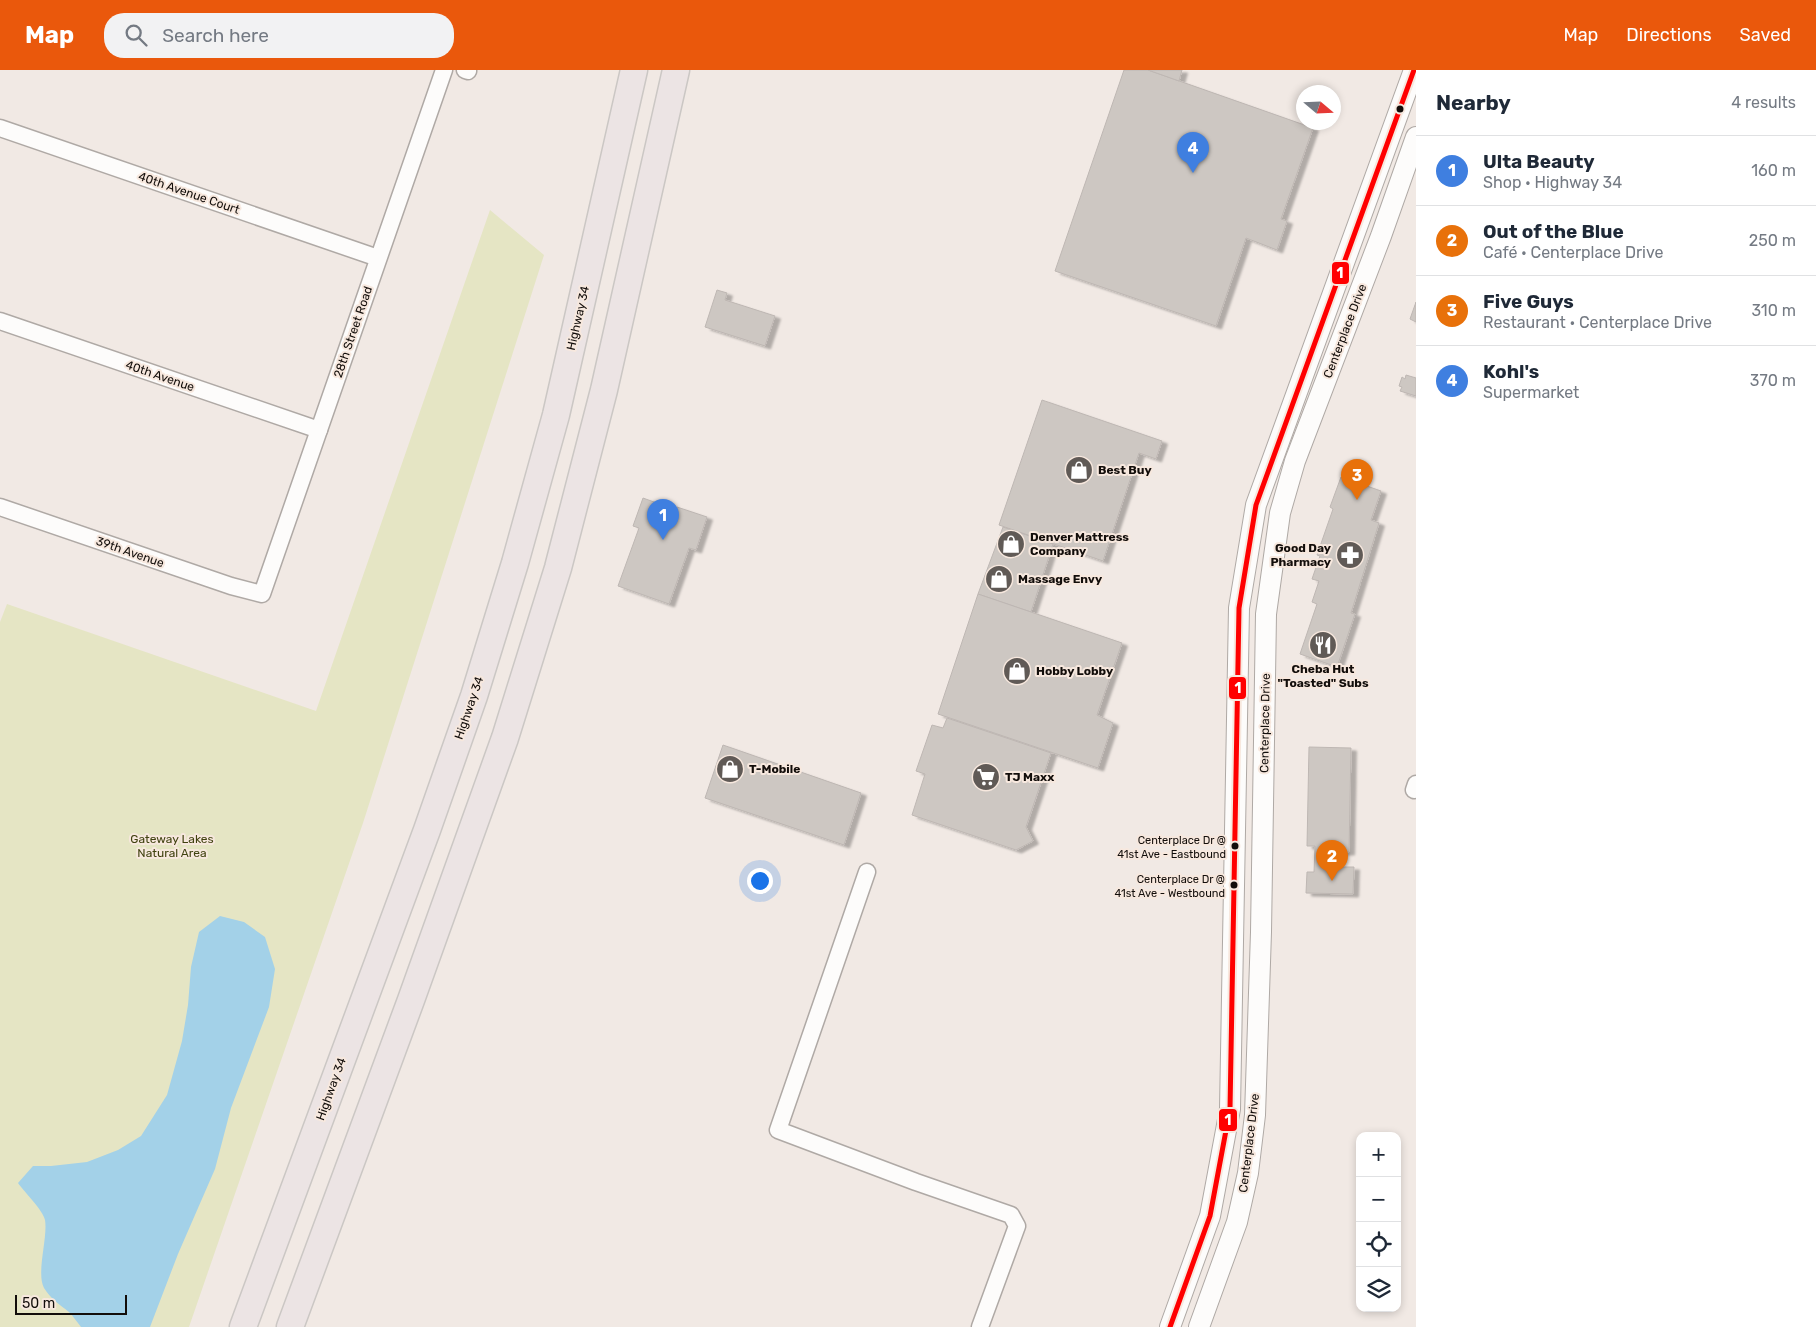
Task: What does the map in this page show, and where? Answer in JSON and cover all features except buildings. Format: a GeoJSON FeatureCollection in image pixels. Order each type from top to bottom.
{"type":"FeatureCollection","features":[{"type":"Feature","properties":{"kind":"highway","name":"Highway 34"},"geometry":{"type":"LineString","coordinates":[[243,1327],[427,830],[474,696],[515,563],[556,414],[634,70]]}},
{"type":"Feature","properties":{"kind":"highway"},"geometry":{"type":"LineString","coordinates":[[290,1327],[412,1000],[505,738],[558,568],[604,390],[676,70]]}},
{"type":"Feature","properties":{"kind":"highway"},"geometry":{"type":"LineString","coordinates":[[593,252],[633,261]]}},
{"type":"Feature","properties":{"kind":"street","name":"28th Street Road"},"geometry":{"type":"LineString","coordinates":[[262,594],[444,70]]}},
{"type":"Feature","properties":{"kind":"street","name":"Centerplace Drive"},"geometry":{"type":"LineString","coordinates":[[1170,1327],[1210,1216],[1230,1109],[1239,608],[1256,505],[1414,70]]}},
{"type":"Feature","properties":{"kind":"street","name":"40th Avenue Court"},"geometry":{"type":"LineString","coordinates":[[0,128],[378,258]]}},
{"type":"Feature","properties":{"kind":"street","name":"Centerplace Drive"},"geometry":{"type":"LineString","coordinates":[[1199,1327],[1237,1222],[1248,1173],[1255,1115],[1262,922],[1266,614],[1280,513],[1295,461],[1416,137]]}},
{"type":"Feature","properties":{"kind":"street","name":"40th Avenue"},"geometry":{"type":"LineString","coordinates":[[0,321],[319,430]]}},
{"type":"Feature","properties":{"kind":"street","name":"39th Avenue"},"geometry":{"type":"LineString","coordinates":[[0,507],[231,586],[262,594]]}},
{"type":"Feature","properties":{"kind":"street"},"geometry":{"type":"LineString","coordinates":[[867,872],[778,1130],[916,1182],[1011,1215],[1017,1226],[980,1327]]}},
{"type":"Feature","properties":{"kind":"green space","name":"Gateway Lakes Natural Area"},"geometry":{"type":"Polygon","coordinates":[[[490,210],[544,255],[363,823],[189,1327],[0,1327],[0,622],[7,604],[316,711],[490,210]]]}},
{"type":"Feature","properties":{"kind":"water"},"geometry":{"type":"Polygon","coordinates":[[[220,916],[244,922],[265,937],[275,969],[269,1007],[231,1108],[215,1169],[178,1254],[150,1327],[81,1327],[69,1312],[52,1298],[44,1288],[41,1274],[45,1220],[44,1216],[18,1183],[33,1166],[87,1162],[118,1150],[141,1136],[167,1095],[182,1041],[188,1005],[191,967],[199,932],[220,916]]]}},
{"type":"Feature","properties":{"kind":"transit line","name":"1"},"geometry":{"type":"LineString","coordinates":[[1170,1327],[1210,1216],[1230,1109],[1239,608],[1256,505],[1414,70]]}},
{"type":"Feature","properties":{"kind":"place","name":"Kohl's"},"geometry":{"type":"Point","coordinates":[1193,173]}},
{"type":"Feature","properties":{"kind":"place","name":"Best Buy"},"geometry":{"type":"Point","coordinates":[1079,470]}},
{"type":"Feature","properties":{"kind":"place","name":"Five Guys"},"geometry":{"type":"Point","coordinates":[1357,500]}},
{"type":"Feature","properties":{"kind":"place","name":"Ulta Beauty"},"geometry":{"type":"Point","coordinates":[663,540]}},
{"type":"Feature","properties":{"kind":"place","name":"Denver Mattress Company"},"geometry":{"type":"Point","coordinates":[1011,544]}},
{"type":"Feature","properties":{"kind":"place","name":"Good Day Pharmacy"},"geometry":{"type":"Point","coordinates":[1350,555]}},
{"type":"Feature","properties":{"kind":"place","name":"Massage Envy"},"geometry":{"type":"Point","coordinates":[999,579]}},
{"type":"Feature","properties":{"kind":"place","name":"Cheba Hut \"Toasted\" Subs"},"geometry":{"type":"Point","coordinates":[1323,645]}},
{"type":"Feature","properties":{"kind":"place","name":"Hobby Lobby"},"geometry":{"type":"Point","coordinates":[1017,671]}},
{"type":"Feature","properties":{"kind":"place","name":"T-Mobile"},"geometry":{"type":"Point","coordinates":[730,769]}},
{"type":"Feature","properties":{"kind":"place","name":"TJ Maxx"},"geometry":{"type":"Point","coordinates":[986,777]}},
{"type":"Feature","properties":{"kind":"place","name":"Centerplace Dr @ 41st Ave - Eastbound"},"geometry":{"type":"Point","coordinates":[1235,846]}},
{"type":"Feature","properties":{"kind":"place","name":"Out of the Blue"},"geometry":{"type":"Point","coordinates":[1332,881]}},
{"type":"Feature","properties":{"kind":"place","name":"Centerplace Dr @ 41st Ave - Westbound"},"geometry":{"type":"Point","coordinates":[1234,885]}}]}
